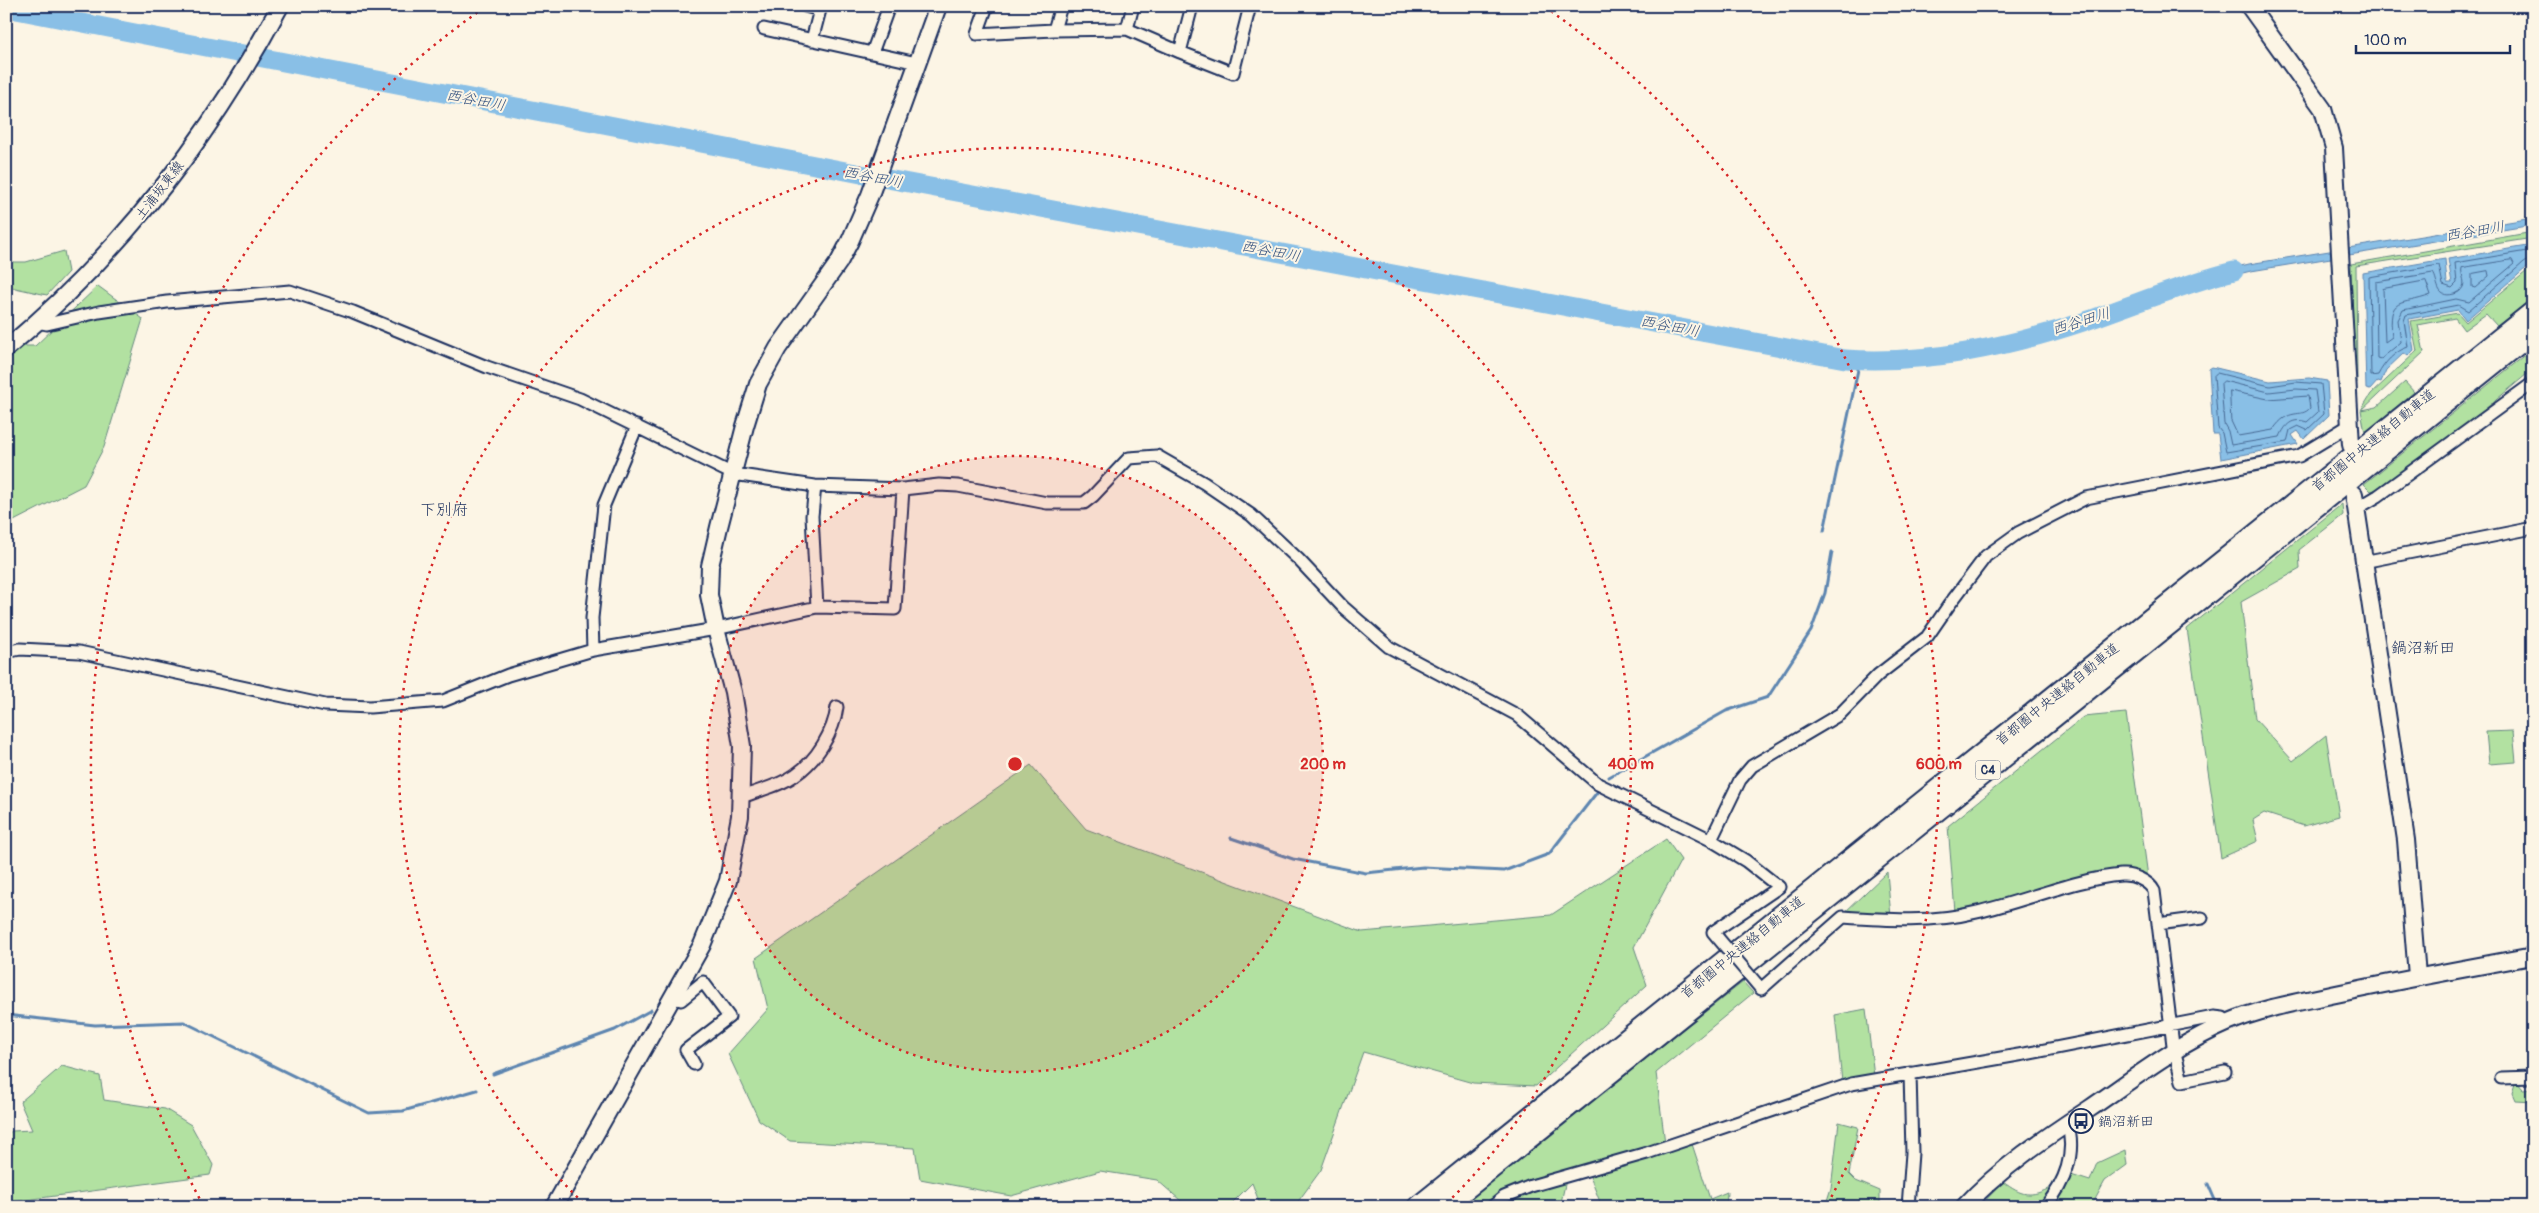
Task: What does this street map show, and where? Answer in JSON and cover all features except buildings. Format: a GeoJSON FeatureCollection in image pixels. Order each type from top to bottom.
{"type":"FeatureCollection","features":[{"type":"Feature","properties":{"kind":"highway","name":"首都圏中央連絡自動車道"},"geometry":{"type":"LineString","coordinates":[[1418,1207],[2533,312]]}},
{"type":"Feature","properties":{"kind":"highway","name":"首都圏中央連絡自動車道"},"geometry":{"type":"LineString","coordinates":[[1443,1207],[2533,332]]}},
{"type":"Feature","properties":{"kind":"street","name":"土浦坂東線"},"geometry":{"type":"LineString","coordinates":[[6,349],[37,322],[125,234],[190,150],[244,70],[280,6]]}},
{"type":"Feature","properties":{"kind":"street"},"geometry":{"type":"LineString","coordinates":[[805,6],[820,8],[812,40]]}},
{"type":"Feature","properties":{"kind":"street"},"geometry":{"type":"LineString","coordinates":[[872,54],[889,6]]}},
{"type":"Feature","properties":{"kind":"street"},"geometry":{"type":"LineString","coordinates":[[554,1207],[702,945],[720,903],[732,864],[742,797],[742,746],[728,671],[709,595],[710,566],[758,384],[778,348],[842,257],[861,218],[938,6]]}},
{"type":"Feature","properties":{"kind":"street"},"geometry":{"type":"LineString","coordinates":[[987,6],[977,34],[1127,29],[1233,73],[1250,6]]}},
{"type":"Feature","properties":{"kind":"street"},"geometry":{"type":"LineString","coordinates":[[1054,30],[1061,6]]}},
{"type":"Feature","properties":{"kind":"street"},"geometry":{"type":"LineString","coordinates":[[1127,29],[1133,6]]}},
{"type":"Feature","properties":{"kind":"street"},"geometry":{"type":"LineString","coordinates":[[1180,52],[1192,6]]}},
{"type":"Feature","properties":{"kind":"street"},"geometry":{"type":"LineString","coordinates":[[2250,6],[2323,108],[2334,148],[2351,445]]}},
{"type":"Feature","properties":{"kind":"street"},"geometry":{"type":"LineString","coordinates":[[764,29],[917,63]]}},
{"type":"Feature","properties":{"kind":"street"},"geometry":{"type":"LineString","coordinates":[[37,322],[47,324],[99,312],[167,302],[290,290],[356,313],[487,367],[580,399],[733,474],[815,486],[904,489],[939,485],[958,486],[1047,504],[1084,503],[1128,458],[1157,456],[1204,482],[1251,515],[1298,559],[1343,608],[1389,647],[1516,714],[1598,784],[1711,840],[1746,861],[1779,887],[1713,932],[1761,989],[1843,917],[1892,920],[1927,919],[1975,913],[2092,880],[2123,875],[2148,882],[2151,886],[2158,924],[2174,1052],[2182,1081],[2225,1072]]}},
{"type":"Feature","properties":{"kind":"street"},"geometry":{"type":"LineString","coordinates":[[2418,976],[2406,840],[2355,501],[2378,496],[2533,383]]}},
{"type":"Feature","properties":{"kind":"street"},"geometry":{"type":"LineString","coordinates":[[1711,840],[1740,780],[1752,766],[1840,714],[1878,675],[1927,638],[1982,561],[2018,533],[2086,498],[2299,456],[2350,424]]}},
{"type":"Feature","properties":{"kind":"street"},"geometry":{"type":"LineString","coordinates":[[593,650],[592,618],[604,506],[636,426]]}},
{"type":"Feature","properties":{"kind":"street"},"geometry":{"type":"LineString","coordinates":[[815,486],[812,516],[817,607]]}},
{"type":"Feature","properties":{"kind":"street"},"geometry":{"type":"LineString","coordinates":[[6,652],[20,649],[79,652],[325,705],[370,707],[443,701],[508,675],[593,650],[716,629],[817,607],[895,609],[904,489]]}},
{"type":"Feature","properties":{"kind":"street"},"geometry":{"type":"LineString","coordinates":[[2363,562],[2533,528]]}},
{"type":"Feature","properties":{"kind":"street"},"geometry":{"type":"LineString","coordinates":[[742,797],[784,781],[802,769],[828,735],[836,718],[837,708]]}},
{"type":"Feature","properties":{"kind":"street"},"geometry":{"type":"LineString","coordinates":[[2158,924],[2202,918]]}},
{"type":"Feature","properties":{"kind":"street"},"geometry":{"type":"LineString","coordinates":[[1964,1207],[2002,1170],[2067,1123],[2174,1052],[2227,1023],[2264,1010],[2418,976],[2533,956]]}},
{"type":"Feature","properties":{"kind":"street"},"geometry":{"type":"LineString","coordinates":[[673,998],[681,1000],[703,982],[729,1017],[686,1050],[694,1064]]}},
{"type":"Feature","properties":{"kind":"street"},"geometry":{"type":"LineString","coordinates":[[1492,1207],[1504,1197],[1566,1174],[1647,1153],[1834,1089],[1910,1073],[2085,1043],[2171,1024],[2219,1017],[2223,1018],[2227,1023]]}},
{"type":"Feature","properties":{"kind":"street"},"geometry":{"type":"LineString","coordinates":[[1908,1207],[1912,1152],[1910,1073]]}},
{"type":"Feature","properties":{"kind":"street"},"geometry":{"type":"LineString","coordinates":[[2501,1078],[2533,1077]]}},
{"type":"Feature","properties":{"kind":"street"},"geometry":{"type":"LineString","coordinates":[[2045,1207],[2053,1197],[2068,1168],[2071,1145],[2067,1123]]}},
{"type":"Feature","properties":{"kind":"green space"},"geometry":{"type":"Polygon","coordinates":[[[2533,232],[2533,238],[2356,266],[2357,383],[2355,381],[2351,264],[2533,232]]]}},
{"type":"Feature","properties":{"kind":"green space"},"geometry":{"type":"Polygon","coordinates":[[[64,251],[68,272],[47,295],[6,286],[6,262],[26,262],[64,251]]]}},
{"type":"Feature","properties":{"kind":"green space"},"geometry":{"type":"Polygon","coordinates":[[[2533,266],[2533,298],[2497,326],[2486,314],[2464,330],[2455,318],[2418,325],[2424,352],[2362,410],[2377,407],[2405,382],[2414,392],[2365,433],[2361,410],[2371,394],[2417,351],[2411,321],[2458,313],[2466,322],[2533,266]]]}},
{"type":"Feature","properties":{"kind":"green space"},"geometry":{"type":"Polygon","coordinates":[[[98,286],[143,319],[104,447],[84,485],[6,525],[6,346],[35,346],[98,286]]]}},
{"type":"Feature","properties":{"kind":"green space"},"geometry":{"type":"Polygon","coordinates":[[[2533,349],[2533,369],[2471,421],[2380,489],[2371,491],[2364,484],[2533,349]]]}},
{"type":"Feature","properties":{"kind":"green space"},"geometry":{"type":"Polygon","coordinates":[[[2342,504],[2343,515],[2299,550],[2300,569],[2241,602],[2255,719],[2293,761],[2326,735],[2339,816],[2304,826],[2264,813],[2253,820],[2258,841],[2221,858],[2187,629],[2342,504]]]}},
{"type":"Feature","properties":{"kind":"green space"},"geometry":{"type":"Polygon","coordinates":[[[2126,713],[2148,877],[2123,870],[1955,912],[1948,826],[2083,717],[2126,713]]]}},
{"type":"Feature","properties":{"kind":"green space"},"geometry":{"type":"Polygon","coordinates":[[[2513,731],[2516,762],[2489,764],[2486,732],[2513,731]]]}},
{"type":"Feature","properties":{"kind":"green space"},"geometry":{"type":"Polygon","coordinates":[[[1031,765],[1086,829],[1362,932],[1551,915],[1666,839],[1681,860],[1634,947],[1647,985],[1536,1086],[1473,1083],[1363,1052],[1321,1170],[1294,1207],[1261,1207],[1252,1183],[1228,1207],[1188,1207],[1157,1180],[1100,1171],[1011,1196],[920,1179],[915,1148],[790,1141],[759,1120],[728,1054],[768,1009],[756,958],[1031,765]]]}},
{"type":"Feature","properties":{"kind":"green space"},"geometry":{"type":"Polygon","coordinates":[[[1887,872],[1891,917],[1843,914],[1887,872]]]}},
{"type":"Feature","properties":{"kind":"green space"},"geometry":{"type":"Polygon","coordinates":[[[1743,982],[1753,993],[1656,1073],[1665,1143],[1531,1179],[1507,1191],[1485,1207],[1458,1207],[1743,982]]]}},
{"type":"Feature","properties":{"kind":"green space"},"geometry":{"type":"Polygon","coordinates":[[[1866,1009],[1874,1076],[1842,1082],[1835,1015],[1866,1009]]]}},
{"type":"Feature","properties":{"kind":"green space"},"geometry":{"type":"Polygon","coordinates":[[[62,1066],[100,1076],[104,1100],[165,1109],[191,1125],[213,1165],[210,1175],[11,1202],[6,1187],[6,1135],[12,1131],[32,1130],[20,1102],[62,1066]]]}},
{"type":"Feature","properties":{"kind":"green space"},"geometry":{"type":"Polygon","coordinates":[[[2516,1081],[2523,1089],[2533,1088],[2533,1101],[2515,1100],[2512,1093],[2516,1081]]]}},
{"type":"Feature","properties":{"kind":"green space"},"geometry":{"type":"Polygon","coordinates":[[[1839,1122],[1858,1127],[1849,1174],[1856,1181],[1880,1191],[1880,1204],[1868,1207],[1825,1207],[1831,1188],[1839,1122]]]}},
{"type":"Feature","properties":{"kind":"green space"},"geometry":{"type":"Polygon","coordinates":[[[1692,1144],[1710,1199],[1727,1192],[1726,1207],[1602,1207],[1589,1174],[1692,1144]]]}},
{"type":"Feature","properties":{"kind":"green space"},"geometry":{"type":"Polygon","coordinates":[[[2125,1150],[2127,1165],[2105,1181],[2091,1207],[2052,1207],[2071,1175],[2090,1181],[2097,1163],[2125,1150]]]}},
{"type":"Feature","properties":{"kind":"green space"},"geometry":{"type":"Polygon","coordinates":[[[1566,1180],[1560,1207],[1512,1207],[1522,1192],[1566,1180]]]}},
{"type":"Feature","properties":{"kind":"green space"},"geometry":{"type":"Polygon","coordinates":[[[2003,1182],[2026,1194],[2038,1193],[2052,1187],[2037,1207],[2011,1207],[2007,1203],[1995,1202],[1990,1207],[1979,1207],[2003,1182]]]}},
{"type":"Feature","properties":{"kind":"water"},"geometry":{"type":"Polygon","coordinates":[[[2533,218],[2533,225],[2251,271],[2210,281],[2208,274],[2249,264],[2533,218]]]}},
{"type":"Feature","properties":{"kind":"water"},"geometry":{"type":"Polygon","coordinates":[[[2533,245],[2533,262],[2466,320],[2458,310],[2409,319],[2414,350],[2408,356],[2404,353],[2386,370],[2381,382],[2378,381],[2370,390],[2366,389],[2363,273],[2445,259],[2447,283],[2452,283],[2448,259],[2533,245]]]}},
{"type":"Feature","properties":{"kind":"water"},"geometry":{"type":"Polygon","coordinates":[[[2212,367],[2270,381],[2309,378],[2327,381],[2329,415],[2304,439],[2298,431],[2292,435],[2298,444],[2221,459],[2218,434],[2213,434],[2209,369],[2212,367]]]}},
{"type":"Feature","properties":{"kind":"waterway","name":"西谷田川"},"geometry":{"type":"LineString","coordinates":[[6,8],[861,174],[1845,359],[1906,359],[1965,352],[1995,346],[2083,322],[2177,288],[2234,271]]}},
{"type":"Feature","properties":{"kind":"waterway"},"geometry":{"type":"LineString","coordinates":[[1824,531],[1860,360]]}},
{"type":"Feature","properties":{"kind":"waterway"},"geometry":{"type":"LineString","coordinates":[[1609,777],[1726,711],[1768,697],[1811,631],[1825,593],[1832,552]]}},
{"type":"Feature","properties":{"kind":"waterway"},"geometry":{"type":"LineString","coordinates":[[1231,838],[1293,859],[1366,873],[1423,867],[1504,871],[1549,854],[1598,791]]}},
{"type":"Feature","properties":{"kind":"waterway"},"geometry":{"type":"LineString","coordinates":[[493,1074],[615,1030],[651,1010]]}},
{"type":"Feature","properties":{"kind":"waterway"},"geometry":{"type":"LineString","coordinates":[[6,1015],[95,1025],[184,1022],[369,1113],[403,1111],[477,1090]]}},
{"type":"Feature","properties":{"kind":"waterway"},"geometry":{"type":"LineString","coordinates":[[2530,1113],[2533,1120]]}},
{"type":"Feature","properties":{"kind":"waterway"},"geometry":{"type":"LineString","coordinates":[[2208,1184],[2218,1207]]}},
{"type":"Feature","properties":{"kind":"place","name":"鍋沼新田"},"geometry":{"type":"Point","coordinates":[2081,1121]}},
{"type":"Feature","properties":{"kind":"district","name":"下別府"},"geometry":{"type":"Point","coordinates":[444,509]}},
{"type":"Feature","properties":{"kind":"district","name":"鍋沼新田"},"geometry":{"type":"Point","coordinates":[2423,647]}}]}
